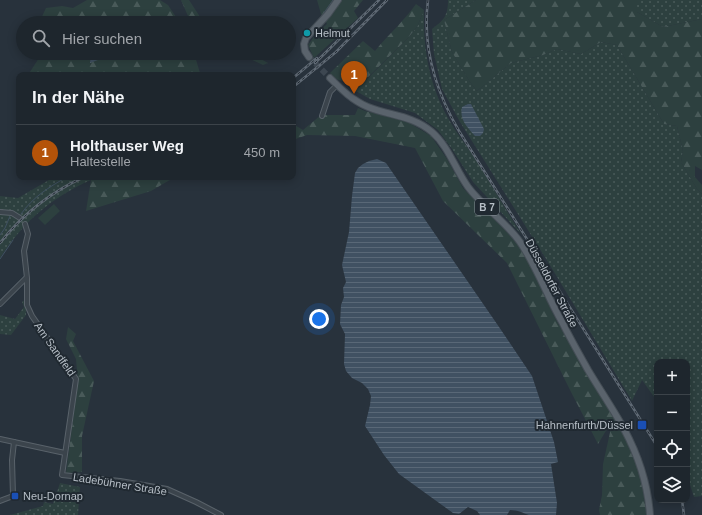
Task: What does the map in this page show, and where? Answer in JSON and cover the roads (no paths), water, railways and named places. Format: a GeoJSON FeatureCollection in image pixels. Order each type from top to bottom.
{"type":"FeatureCollection","features":[{"type":"Feature","properties":{"kind":"main road"},"geometry":{"type":"LineString","coordinates":[[308,57],[304,44],[306,38],[328,14],[338,0]]}},
{"type":"Feature","properties":{"kind":"main road","name":"Düsseldorfer Straße"},"geometry":{"type":"LineString","coordinates":[[330,78],[355,100],[367,107],[410,118],[432,132],[446,148],[472,192],[505,225],[519,242],[531,260],[584,363],[624,430],[647,490],[650,515]]}},
{"type":"Feature","properties":{"kind":"street"},"geometry":{"type":"LineString","coordinates":[[322,116],[330,92],[337,85]]}},
{"type":"Feature","properties":{"kind":"street"},"geometry":{"type":"LineString","coordinates":[[0,212],[12,213],[20,218]]}},
{"type":"Feature","properties":{"kind":"street","name":"Am Sandfeld"},"geometry":{"type":"LineString","coordinates":[[24,224],[28,234],[24,251],[27,278],[27,305],[32,316],[76,380],[62,475]]}},
{"type":"Feature","properties":{"kind":"street"},"geometry":{"type":"LineString","coordinates":[[0,304],[27,278]]}},
{"type":"Feature","properties":{"kind":"street"},"geometry":{"type":"LineString","coordinates":[[0,439],[65,453]]}},
{"type":"Feature","properties":{"kind":"street"},"geometry":{"type":"LineString","coordinates":[[0,501],[13,496],[12,460],[14,442]]}},
{"type":"Feature","properties":{"kind":"street","name":"Ladebühner Straße"},"geometry":{"type":"LineString","coordinates":[[62,475],[167,489],[221,515]]}},
{"type":"Feature","properties":{"kind":"water"},"geometry":{"type":"Polygon","coordinates":[[[90,60],[98,60],[90,63],[90,60]]]}},
{"type":"Feature","properties":{"kind":"water"},"geometry":{"type":"Polygon","coordinates":[[[471,104],[484,129],[480,136],[475,136],[463,119],[461,111],[462,107],[471,104]]]}},
{"type":"Feature","properties":{"kind":"water"},"geometry":{"type":"Polygon","coordinates":[[[377,159],[386,163],[532,376],[554,442],[558,462],[551,464],[557,503],[556,515],[529,515],[510,510],[507,515],[480,515],[477,511],[468,507],[459,514],[453,513],[399,474],[384,455],[365,426],[371,396],[368,389],[362,383],[352,378],[346,371],[344,364],[345,334],[340,324],[341,305],[344,297],[343,288],[346,282],[342,265],[349,232],[355,173],[363,164],[377,159]]]}},
{"type":"Feature","properties":{"kind":"waterway"},"geometry":{"type":"LineString","coordinates":[[321,17],[333,0]]}},
{"type":"Feature","properties":{"kind":"waterway"},"geometry":{"type":"LineString","coordinates":[[21,214],[31,202],[62,180]]}},
{"type":"Feature","properties":{"kind":"waterway"},"geometry":{"type":"LineString","coordinates":[[0,235],[10,216]]}},
{"type":"Feature","properties":{"kind":"waterway"},"geometry":{"type":"LineString","coordinates":[[0,259],[13,240]]}},
{"type":"Feature","properties":{"kind":"tunnel"},"geometry":{"type":"LineString","coordinates":[[309,57],[330,78]]}},
{"type":"Feature","properties":{"kind":"railway"},"geometry":{"type":"LineString","coordinates":[[315,63],[379,0]]}},
{"type":"Feature","properties":{"kind":"railway"},"geometry":{"type":"LineString","coordinates":[[296,85],[336,52],[387,0]]}},
{"type":"Feature","properties":{"kind":"railway"},"geometry":{"type":"LineString","coordinates":[[428,0],[427,35],[432,68],[443,100],[451,116],[654,441]]}},
{"type":"Feature","properties":{"kind":"railway"},"geometry":{"type":"LineString","coordinates":[[296,76],[317,58]]}},
{"type":"Feature","properties":{"kind":"railway"},"geometry":{"type":"LineString","coordinates":[[0,243],[18,223],[38,205],[78,180]]}},
{"type":"Feature","properties":{"kind":"railway"},"geometry":{"type":"LineString","coordinates":[[682,503],[684,515]]}},
{"type":"Feature","properties":{"kind":"place","name":"Helmut"},"geometry":{"type":"Point","coordinates":[307,33]}},
{"type":"Feature","properties":{"kind":"place","name":"Holthauser Weg"},"geometry":{"type":"Point","coordinates":[354,94]}},
{"type":"Feature","properties":{"kind":"place","name":"Hahnenfurth/Düssel"},"geometry":{"type":"Point","coordinates":[642,425]}},
{"type":"Feature","properties":{"kind":"place","name":"Neu-Dornap"},"geometry":{"type":"Point","coordinates":[15,496]}}]}
